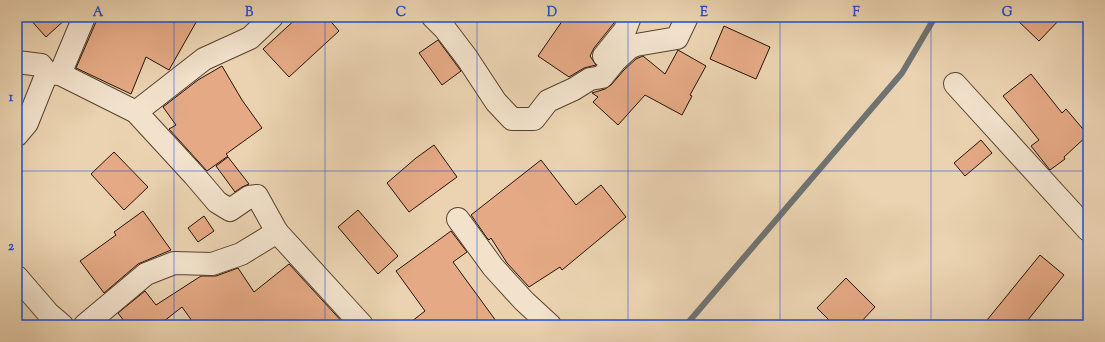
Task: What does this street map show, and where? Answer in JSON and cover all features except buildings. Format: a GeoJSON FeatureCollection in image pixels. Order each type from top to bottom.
{"type":"FeatureCollection","features":[{"type":"Feature","properties":{"kind":"street"},"geometry":{"type":"LineString","coordinates":[[17,135],[26,123],[84,17]]}},
{"type":"Feature","properties":{"kind":"street"},"geometry":{"type":"LineString","coordinates":[[433,17],[445,29],[467,58],[496,102],[512,119],[534,119],[548,101],[574,89],[590,79],[602,77],[615,61],[629,48],[636,45],[678,38],[687,17]]}},
{"type":"Feature","properties":{"kind":"street"},"geometry":{"type":"LineString","coordinates":[[574,89],[591,75],[606,52],[625,30],[630,17]]}},
{"type":"Feature","properties":{"kind":"street"},"geometry":{"type":"LineString","coordinates":[[136,112],[204,59],[250,38],[268,20]]}},
{"type":"Feature","properties":{"kind":"street"},"geometry":{"type":"LineString","coordinates":[[17,62],[41,66],[136,112],[217,202],[230,210],[249,197],[257,196],[277,232],[362,325]]}},
{"type":"Feature","properties":{"kind":"street"},"geometry":{"type":"LineString","coordinates":[[955,84],[1088,230]]}},
{"type":"Feature","properties":{"kind":"street"},"geometry":{"type":"LineString","coordinates":[[458,219],[493,267],[524,301],[550,325]]}},
{"type":"Feature","properties":{"kind":"street"},"geometry":{"type":"LineString","coordinates":[[85,325],[146,274],[174,263],[212,264],[241,254],[277,232]]}},
{"type":"Feature","properties":{"kind":"street"},"geometry":{"type":"LineString","coordinates":[[17,277],[48,313],[62,325]]}},
{"type":"Feature","properties":{"kind":"waterway"},"geometry":{"type":"LineString","coordinates":[[686,325],[902,73],[935,17]]}}]}
